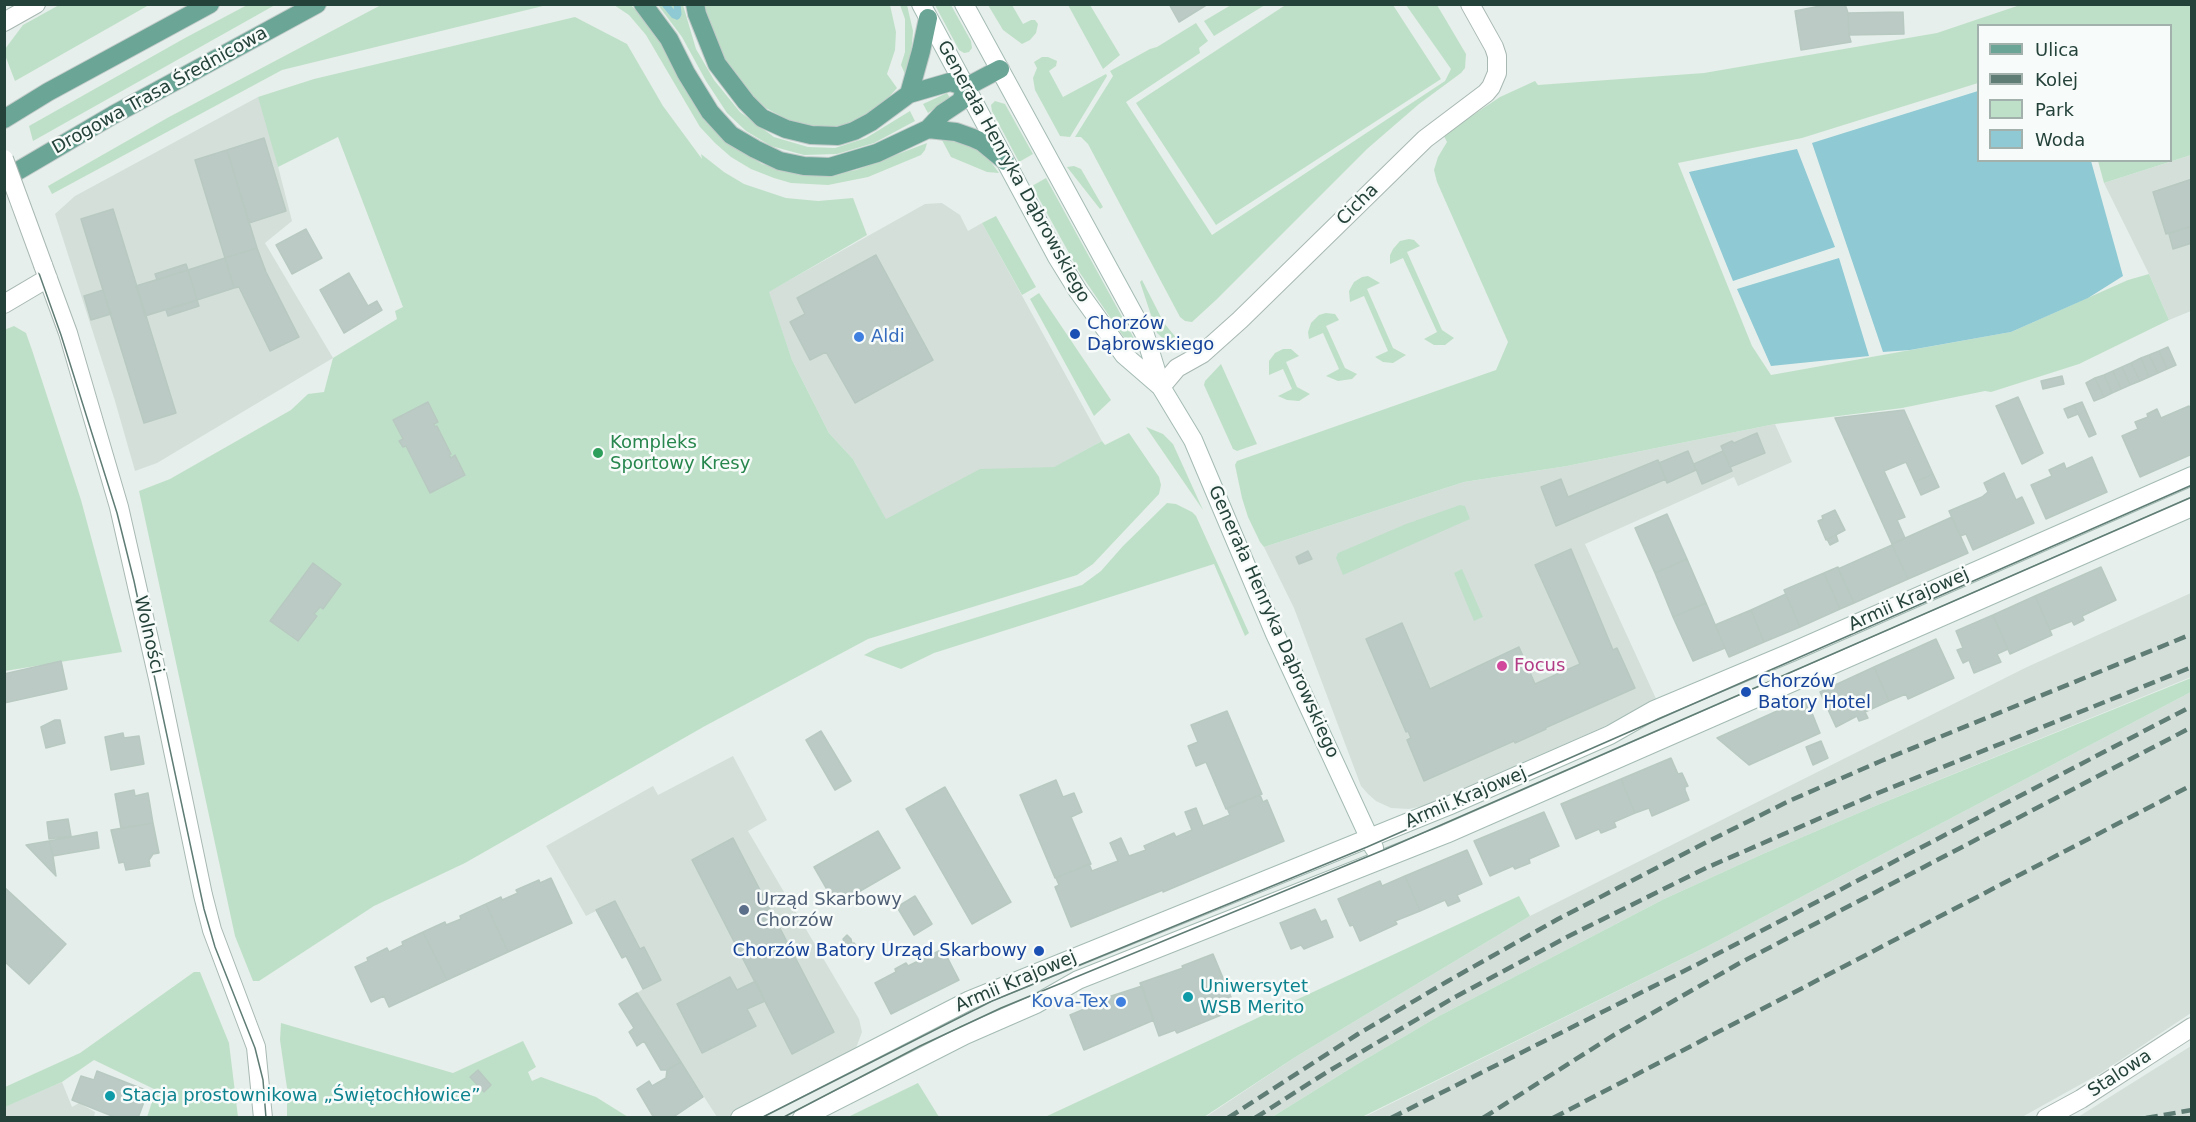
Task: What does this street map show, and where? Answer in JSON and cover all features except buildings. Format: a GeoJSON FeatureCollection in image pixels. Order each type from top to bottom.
{"type":"FeatureCollection","features":[{"type":"Feature","properties":{"kind":"main road"},"geometry":{"type":"LineString","coordinates":[[48,92],[183,4]]}},
{"type":"Feature","properties":{"kind":"main road"},"geometry":{"type":"LineString","coordinates":[[4,118],[210,4]]}},
{"type":"Feature","properties":{"kind":"main road","name":"Drogowa Trasa Średnicowa"},"geometry":{"type":"LineString","coordinates":[[4,179],[113,115],[317,4]]}},
{"type":"Feature","properties":{"kind":"main road"},"geometry":{"type":"LineString","coordinates":[[297,15],[330,4]]}},
{"type":"Feature","properties":{"kind":"main road"},"geometry":{"type":"LineString","coordinates":[[643,4],[669,39],[686,73],[710,112],[731,135],[780,160],[804,166],[830,167],[877,153],[928,129],[943,113],[961,102],[966,87],[1000,69]]}},
{"type":"Feature","properties":{"kind":"main road"},"geometry":{"type":"LineString","coordinates":[[695,4],[717,64],[735,90],[762,118],[786,129],[811,135],[838,136],[871,122],[909,94],[950,82],[966,87]]}},
{"type":"Feature","properties":{"kind":"main road"},"geometry":{"type":"LineString","coordinates":[[909,94],[920,57],[924,11]]}},
{"type":"Feature","properties":{"kind":"main road"},"geometry":{"type":"LineString","coordinates":[[928,129],[956,132],[973,138],[982,142],[1005,161]]}},
{"type":"Feature","properties":{"kind":"street"},"geometry":{"type":"LineString","coordinates":[[4,22],[36,4]]}},
{"type":"Feature","properties":{"kind":"street","name":"Generała Henryka Dąbrowskiego"},"geometry":{"type":"LineString","coordinates":[[964,4],[1145,335],[1161,387],[1193,440],[1275,634],[1380,861]]}},
{"type":"Feature","properties":{"kind":"street","name":"Cicha"},"geometry":{"type":"LineString","coordinates":[[1161,387],[1177,368],[1202,354],[1240,320],[1425,139],[1491,87],[1497,72],[1497,56],[1470,4]]}},
{"type":"Feature","properties":{"kind":"street","name":"Generała Henryka Dąbrowskiego"},"geometry":{"type":"LineString","coordinates":[[924,11],[1057,257],[1094,315],[1124,355],[1161,387]]}},
{"type":"Feature","properties":{"kind":"street","name":"Wolności"},"geometry":{"type":"LineString","coordinates":[[4,159],[68,333],[119,507],[159,683],[203,896],[212,930],[256,1047],[263,1118]]}},
{"type":"Feature","properties":{"kind":"street"},"geometry":{"type":"LineString","coordinates":[[4,304],[45,272]]}},
{"type":"Feature","properties":{"kind":"street","name":"Armii Krajowej"},"geometry":{"type":"LineString","coordinates":[[740,1118],[958,1005],[1370,838],[1610,735],[1667,705],[2192,476]]}},
{"type":"Feature","properties":{"kind":"street"},"geometry":{"type":"LineString","coordinates":[[2123,505],[2136,532]]}},
{"type":"Feature","properties":{"kind":"street","name":"Armii Krajowej"},"geometry":{"type":"LineString","coordinates":[[802,1118],[973,1031],[1036,1004],[1089,976],[1446,834],[2192,507]]}},
{"type":"Feature","properties":{"kind":"street"},"geometry":{"type":"LineString","coordinates":[[2101,515],[2115,541]]}},
{"type":"Feature","properties":{"kind":"street"},"geometry":{"type":"LineString","coordinates":[[2076,526],[2090,552]]}},
{"type":"Feature","properties":{"kind":"street"},"geometry":{"type":"LineString","coordinates":[[2047,539],[2059,565]]}},
{"type":"Feature","properties":{"kind":"street"},"geometry":{"type":"LineString","coordinates":[[2010,555],[2023,581]]}},
{"type":"Feature","properties":{"kind":"street"},"geometry":{"type":"LineString","coordinates":[[1937,588],[1957,610]]}},
{"type":"Feature","properties":{"kind":"street"},"geometry":{"type":"LineString","coordinates":[[1937,588],[1939,618]]}},
{"type":"Feature","properties":{"kind":"street"},"geometry":{"type":"LineString","coordinates":[[1860,622],[1871,648]]}},
{"type":"Feature","properties":{"kind":"street"},"geometry":{"type":"LineString","coordinates":[[1792,652],[1804,677]]}},
{"type":"Feature","properties":{"kind":"street"},"geometry":{"type":"LineString","coordinates":[[1667,705],[1679,731]]}},
{"type":"Feature","properties":{"kind":"street"},"geometry":{"type":"LineString","coordinates":[[990,991],[1007,1016]]}},
{"type":"Feature","properties":{"kind":"street"},"geometry":{"type":"LineString","coordinates":[[958,1005],[973,1031]]}},
{"type":"Feature","properties":{"kind":"street","name":"Stalowa"},"geometry":{"type":"LineString","coordinates":[[2046,1118],[2080,1099],[2192,1027]]}},
{"type":"Feature","properties":{"kind":"street"},"geometry":{"type":"LineString","coordinates":[[880,1045],[894,1071]]}},
{"type":"Feature","properties":{"kind":"shaded area"},"geometry":{"type":"Polygon","coordinates":[[[258,97],[263,108],[292,221],[265,243],[333,358],[157,463],[135,471],[55,214],[75,196],[258,97]]]}},
{"type":"Feature","properties":{"kind":"shaded area"},"geometry":{"type":"Polygon","coordinates":[[[2191,155],[2191,311],[2169,320],[2104,183],[2191,155]]]}},
{"type":"Feature","properties":{"kind":"shaded area"},"geometry":{"type":"Polygon","coordinates":[[[942,203],[960,215],[968,231],[982,223],[1102,441],[903,551],[853,459],[829,433],[792,360],[768,292],[925,204],[942,203]]]}},
{"type":"Feature","properties":{"kind":"shaded area"},"geometry":{"type":"Polygon","coordinates":[[[1775,424],[1792,462],[1738,486],[1734,477],[1585,544],[1658,703],[1423,806],[1409,809],[1391,808],[1376,801],[1368,794],[1361,786],[1294,608],[1264,547],[1464,482],[1567,466],[1775,424]]]}},
{"type":"Feature","properties":{"kind":"shaded area"},"geometry":{"type":"Polygon","coordinates":[[[2191,593],[2191,677],[1875,806],[1664,899],[1439,1016],[1272,1117],[1204,1118],[1297,1056],[1530,916],[2027,667],[2191,593]]]}},
{"type":"Feature","properties":{"kind":"shaded area"},"geometry":{"type":"Polygon","coordinates":[[[2191,692],[2191,1013],[2101,1073],[2022,1117],[1362,1118],[1708,946],[2191,692]]]}},
{"type":"Feature","properties":{"kind":"shaded area"},"geometry":{"type":"Polygon","coordinates":[[[733,756],[767,820],[748,831],[859,1019],[862,1032],[856,1048],[846,1057],[727,1117],[717,1117],[637,993],[643,989],[626,956],[622,958],[596,911],[586,916],[546,846],[653,786],[658,795],[733,756]]]}},
{"type":"Feature","properties":{"kind":"shaded area"},"geometry":{"type":"Polygon","coordinates":[[[2191,1046],[2191,1117],[2078,1117],[2191,1046]]]}},
{"type":"Feature","properties":{"kind":"shaded area"},"geometry":{"type":"Polygon","coordinates":[[[62,1082],[72,1107],[79,1103],[95,1112],[94,1117],[5,1117],[4,1107],[62,1082]]]}},
{"type":"Feature","properties":{"kind":"green space"},"geometry":{"type":"Polygon","coordinates":[[[60,4],[149,5],[15,81],[5,49],[23,25],[60,4]]]}},
{"type":"Feature","properties":{"kind":"green space"},"geometry":{"type":"Polygon","coordinates":[[[249,4],[275,5],[33,141],[29,126],[249,4]]]}},
{"type":"Feature","properties":{"kind":"green space"},"geometry":{"type":"Polygon","coordinates":[[[1287,4],[1393,5],[1441,79],[1216,225],[1136,103],[1287,4]]]}},
{"type":"Feature","properties":{"kind":"green space"},"geometry":{"type":"Polygon","coordinates":[[[381,5],[547,5],[282,70],[52,194],[48,186],[169,117],[381,5]]]}},
{"type":"Feature","properties":{"kind":"green space"},"geometry":{"type":"Polygon","coordinates":[[[614,5],[631,5],[647,22],[726,141],[762,164],[801,174],[830,175],[856,170],[927,143],[925,150],[921,155],[868,177],[828,185],[791,183],[751,169],[731,157],[700,127],[646,35],[629,15],[614,5]]]}},
{"type":"Feature","properties":{"kind":"green space"},"geometry":{"type":"Polygon","coordinates":[[[658,5],[683,5],[696,49],[714,80],[740,112],[774,137],[808,147],[835,148],[866,138],[910,111],[915,121],[874,143],[837,154],[804,155],[771,146],[746,131],[727,113],[682,37],[658,5]]]}},
{"type":"Feature","properties":{"kind":"green space"},"geometry":{"type":"Polygon","coordinates":[[[702,5],[890,5],[896,32],[895,50],[887,74],[897,88],[880,107],[845,126],[830,128],[793,123],[766,108],[744,88],[718,48],[702,5]]]}},
{"type":"Feature","properties":{"kind":"green space"},"geometry":{"type":"Polygon","coordinates":[[[900,5],[907,5],[913,31],[911,56],[905,74],[901,65],[905,52],[905,19],[900,5]]]}},
{"type":"Feature","properties":{"kind":"green space"},"geometry":{"type":"Polygon","coordinates":[[[935,5],[951,5],[971,41],[972,48],[969,52],[964,53],[959,50],[935,5]]]}},
{"type":"Feature","properties":{"kind":"green space"},"geometry":{"type":"Polygon","coordinates":[[[988,5],[1012,5],[1023,24],[1035,20],[1038,24],[1036,33],[1022,44],[1003,30],[988,5]]]}},
{"type":"Feature","properties":{"kind":"green space"},"geometry":{"type":"Polygon","coordinates":[[[1068,5],[1090,5],[1120,55],[1103,69],[1068,5]]]}},
{"type":"Feature","properties":{"kind":"green space"},"geometry":{"type":"Polygon","coordinates":[[[1231,5],[1265,5],[1214,36],[1204,21],[1231,5]]]}},
{"type":"Feature","properties":{"kind":"green space"},"geometry":{"type":"Polygon","coordinates":[[[1406,5],[1437,5],[1466,54],[1465,68],[1367,149],[1216,300],[1192,322],[1185,321],[1180,317],[1088,144],[1081,137],[1075,137],[1113,76],[1110,71],[1157,47],[1196,23],[1208,41],[1199,48],[1200,53],[1126,102],[1212,235],[1445,81],[1451,69],[1406,5]]]}},
{"type":"Feature","properties":{"kind":"green space"},"geometry":{"type":"Polygon","coordinates":[[[2020,5],[2191,5],[2191,155],[2172,161],[2172,24],[1977,24],[1977,83],[1802,138],[1678,163],[1752,346],[1771,375],[2011,332],[2128,280],[2149,274],[2169,320],[2079,364],[1991,392],[1985,391],[1902,408],[1775,424],[1567,466],[1464,482],[1264,547],[1260,542],[1242,498],[1235,465],[1237,461],[1496,370],[1508,342],[1437,182],[1434,170],[1438,157],[1447,142],[1444,136],[1458,125],[1500,97],[1535,81],[1538,85],[1704,73],[1937,33],[2020,5]]]}},
{"type":"Feature","properties":{"kind":"green space","name":"Kompleks Sportowy Kresy"},"geometry":{"type":"Polygon","coordinates":[[[575,17],[627,44],[663,106],[702,159],[701,154],[744,184],[786,198],[818,201],[853,198],[867,235],[769,292],[792,360],[829,433],[853,459],[886,519],[980,469],[1054,467],[1102,441],[1105,445],[1129,433],[1159,477],[1161,485],[1159,494],[1093,564],[1077,575],[868,639],[705,726],[465,863],[374,906],[259,981],[253,981],[235,936],[139,491],[170,479],[291,410],[308,394],[324,392],[333,358],[397,319],[395,311],[403,307],[338,137],[278,167],[258,97],[314,79],[575,17]]]}},
{"type":"Feature","properties":{"kind":"green space"},"geometry":{"type":"Polygon","coordinates":[[[1042,57],[1057,61],[1056,66],[1049,71],[1063,97],[1106,74],[1107,76],[1070,137],[1060,136],[1035,90],[1033,78],[1037,68],[1034,62],[1042,57]]]}},
{"type":"Feature","properties":{"kind":"green space"},"geometry":{"type":"Polygon","coordinates":[[[947,93],[950,98],[928,113],[923,104],[947,93]]]}},
{"type":"Feature","properties":{"kind":"green space"},"geometry":{"type":"Polygon","coordinates":[[[995,101],[1005,104],[1033,154],[1019,162],[992,111],[991,105],[995,101]]]}},
{"type":"Feature","properties":{"kind":"green space"},"geometry":{"type":"Polygon","coordinates":[[[942,140],[964,143],[975,148],[991,162],[999,173],[987,172],[951,157],[942,140]]]}},
{"type":"Feature","properties":{"kind":"green space"},"geometry":{"type":"Polygon","coordinates":[[[2098,162],[2169,162],[2104,183],[2098,162]]]}},
{"type":"Feature","properties":{"kind":"green space"},"geometry":{"type":"Polygon","coordinates":[[[1074,166],[1081,169],[1103,207],[1100,209],[1067,167],[1074,166]]]}},
{"type":"Feature","properties":{"kind":"green space"},"geometry":{"type":"Polygon","coordinates":[[[1046,178],[1137,344],[1135,348],[1131,347],[1080,273],[1032,186],[1046,178]]]}},
{"type":"Feature","properties":{"kind":"green space"},"geometry":{"type":"Polygon","coordinates":[[[996,216],[1036,287],[1022,295],[982,223],[996,216]]]}},
{"type":"Feature","properties":{"kind":"green space"},"geometry":{"type":"Polygon","coordinates":[[[1414,240],[1420,246],[1407,252],[1442,330],[1454,338],[1445,345],[1434,345],[1424,339],[1437,332],[1403,258],[1390,264],[1393,249],[1400,241],[1414,240]]]}},
{"type":"Feature","properties":{"kind":"green space"},"geometry":{"type":"Polygon","coordinates":[[[1368,276],[1380,283],[1367,289],[1393,348],[1406,355],[1393,363],[1383,362],[1375,357],[1388,351],[1364,296],[1350,302],[1349,291],[1354,282],[1368,276]]]}},
{"type":"Feature","properties":{"kind":"green space"},"geometry":{"type":"Polygon","coordinates":[[[1142,280],[1164,323],[1183,346],[1167,342],[1157,333],[1140,282],[1142,280]]]}},
{"type":"Feature","properties":{"kind":"green space"},"geometry":{"type":"Polygon","coordinates":[[[1039,293],[1111,400],[1094,416],[1030,299],[1039,293]]]}},
{"type":"Feature","properties":{"kind":"green space"},"geometry":{"type":"Polygon","coordinates":[[[1335,314],[1339,320],[1326,326],[1345,368],[1357,374],[1352,379],[1338,381],[1326,376],[1339,369],[1323,333],[1309,339],[1308,332],[1311,323],[1319,315],[1335,314]]]}},
{"type":"Feature","properties":{"kind":"green space"},"geometry":{"type":"Polygon","coordinates":[[[14,326],[26,333],[32,350],[81,500],[122,652],[5,671],[4,330],[14,326]]]}},
{"type":"Feature","properties":{"kind":"green space"},"geometry":{"type":"Polygon","coordinates":[[[1283,349],[1291,349],[1299,356],[1286,362],[1297,387],[1310,394],[1299,401],[1287,400],[1278,396],[1292,389],[1283,369],[1269,375],[1269,361],[1275,353],[1283,349]]]}},
{"type":"Feature","properties":{"kind":"green space"},"geometry":{"type":"Polygon","coordinates":[[[1221,364],[1257,444],[1237,451],[1233,449],[1204,385],[1221,364]]]}},
{"type":"Feature","properties":{"kind":"green space"},"geometry":{"type":"Polygon","coordinates":[[[1146,427],[1163,434],[1173,444],[1203,510],[1146,427]]]}},
{"type":"Feature","properties":{"kind":"green space"},"geometry":{"type":"Polygon","coordinates":[[[1167,503],[1176,504],[1196,516],[1249,633],[1245,636],[1214,564],[934,653],[901,669],[864,655],[877,648],[1082,585],[1101,571],[1167,503]]]}},
{"type":"Feature","properties":{"kind":"green space"},"geometry":{"type":"Polygon","coordinates":[[[1460,505],[1465,506],[1470,519],[1343,575],[1336,558],[1338,553],[1406,524],[1460,505]]]}},
{"type":"Feature","properties":{"kind":"green space"},"geometry":{"type":"Polygon","coordinates":[[[1462,569],[1483,617],[1474,621],[1454,573],[1462,569]]]}},
{"type":"Feature","properties":{"kind":"green space"},"geometry":{"type":"Polygon","coordinates":[[[2191,678],[2191,692],[1708,946],[1362,1117],[1272,1117],[1439,1016],[1664,899],[1875,806],[2191,678]]]}},
{"type":"Feature","properties":{"kind":"green space"},"geometry":{"type":"Polygon","coordinates":[[[1519,896],[1530,916],[1297,1056],[1204,1117],[1045,1117],[1519,896]]]}},
{"type":"Feature","properties":{"kind":"green space"},"geometry":{"type":"Polygon","coordinates":[[[194,972],[200,972],[229,1043],[238,1117],[147,1117],[156,1090],[94,1060],[62,1082],[5,1107],[5,1087],[80,1053],[194,972]]]}},
{"type":"Feature","properties":{"kind":"green space"},"geometry":{"type":"Polygon","coordinates":[[[281,1023],[453,1073],[523,1041],[536,1067],[528,1072],[532,1081],[541,1077],[596,1097],[628,1117],[287,1117],[287,1088],[280,1040],[281,1023]]]}},
{"type":"Feature","properties":{"kind":"green space"},"geometry":{"type":"Polygon","coordinates":[[[918,1083],[939,1117],[848,1117],[918,1083]]]}},
{"type":"Feature","properties":{"kind":"water"},"geometry":{"type":"Polygon","coordinates":[[[1977,91],[1977,162],[2091,162],[2123,276],[2088,298],[2011,332],[1910,350],[1883,352],[1812,143],[1977,91]]]}},
{"type":"Feature","properties":{"kind":"water"},"geometry":{"type":"Polygon","coordinates":[[[1797,149],[1835,247],[1733,281],[1689,172],[1797,149]]]}},
{"type":"Feature","properties":{"kind":"water"},"geometry":{"type":"Polygon","coordinates":[[[1839,258],[1869,356],[1771,366],[1737,289],[1839,258]]]}},
{"type":"Feature","properties":{"kind":"waterway"},"geometry":{"type":"LineString","coordinates":[[665,4],[677,16]]}},
{"type":"Feature","properties":{"kind":"waterway"},"geometry":{"type":"LineString","coordinates":[[677,4],[677,16]]}},
{"type":"Feature","properties":{"kind":"tram line"},"geometry":{"type":"LineString","coordinates":[[4,175],[61,335],[117,513],[134,581],[204,909],[215,947],[255,1048],[263,1080],[266,1118]]}},
{"type":"Feature","properties":{"kind":"tram line"},"geometry":{"type":"LineString","coordinates":[[761,1118],[992,1001],[1367,847],[2192,485]]}},
{"type":"Feature","properties":{"kind":"tram line"},"geometry":{"type":"LineString","coordinates":[[782,1118],[920,1046],[1001,1008],[1386,849],[2192,497]]}},
{"type":"Feature","properties":{"kind":"railway"},"geometry":{"type":"LineString","coordinates":[[1228,1118],[1358,1034],[1448,981],[1558,919],[1701,845],[1789,801],[1881,761],[2192,634]]}},
{"type":"Feature","properties":{"kind":"railway"},"geometry":{"type":"LineString","coordinates":[[1255,1118],[1327,1072],[1455,997],[1567,937],[1706,868],[1873,795],[2192,667]]}},
{"type":"Feature","properties":{"kind":"railway"},"geometry":{"type":"LineString","coordinates":[[1391,1118],[1696,965],[2192,706]]}},
{"type":"Feature","properties":{"kind":"railway"},"geometry":{"type":"LineString","coordinates":[[1483,1118],[1614,1035],[1738,964],[2192,727]]}},
{"type":"Feature","properties":{"kind":"railway"},"geometry":{"type":"LineString","coordinates":[[1553,1118],[2192,785]]}},
{"type":"Feature","properties":{"kind":"railway"},"geometry":{"type":"LineString","coordinates":[[2146,1118],[2192,1110]]}},
{"type":"Feature","properties":{"kind":"place","name":"Chorzów Dąbrowskiego"},"geometry":{"type":"Point","coordinates":[1075,334]}},
{"type":"Feature","properties":{"kind":"place","name":"Aldi"},"geometry":{"type":"Point","coordinates":[859,337]}},
{"type":"Feature","properties":{"kind":"place","name":"Kompleks Sportowy Kresy"},"geometry":{"type":"Point","coordinates":[598,453]}},
{"type":"Feature","properties":{"kind":"place","name":"Focus"},"geometry":{"type":"Point","coordinates":[1502,666]}},
{"type":"Feature","properties":{"kind":"place","name":"Chorzów Batory Hotel"},"geometry":{"type":"Point","coordinates":[1746,692]}},
{"type":"Feature","properties":{"kind":"place","name":"Urząd Skarbowy Chorzów"},"geometry":{"type":"Point","coordinates":[744,910]}},
{"type":"Feature","properties":{"kind":"place","name":"Chorzów Batory Urząd Skarbowy"},"geometry":{"type":"Point","coordinates":[1039,951]}},
{"type":"Feature","properties":{"kind":"place","name":"Uniwersytet WSB Merito"},"geometry":{"type":"Point","coordinates":[1188,997]}},
{"type":"Feature","properties":{"kind":"place","name":"Kova-Tex"},"geometry":{"type":"Point","coordinates":[1121,1002]}},
{"type":"Feature","properties":{"kind":"place","name":"Stacja prostownikowa „Świętochłowice”"},"geometry":{"type":"Point","coordinates":[110,1096]}}]}
